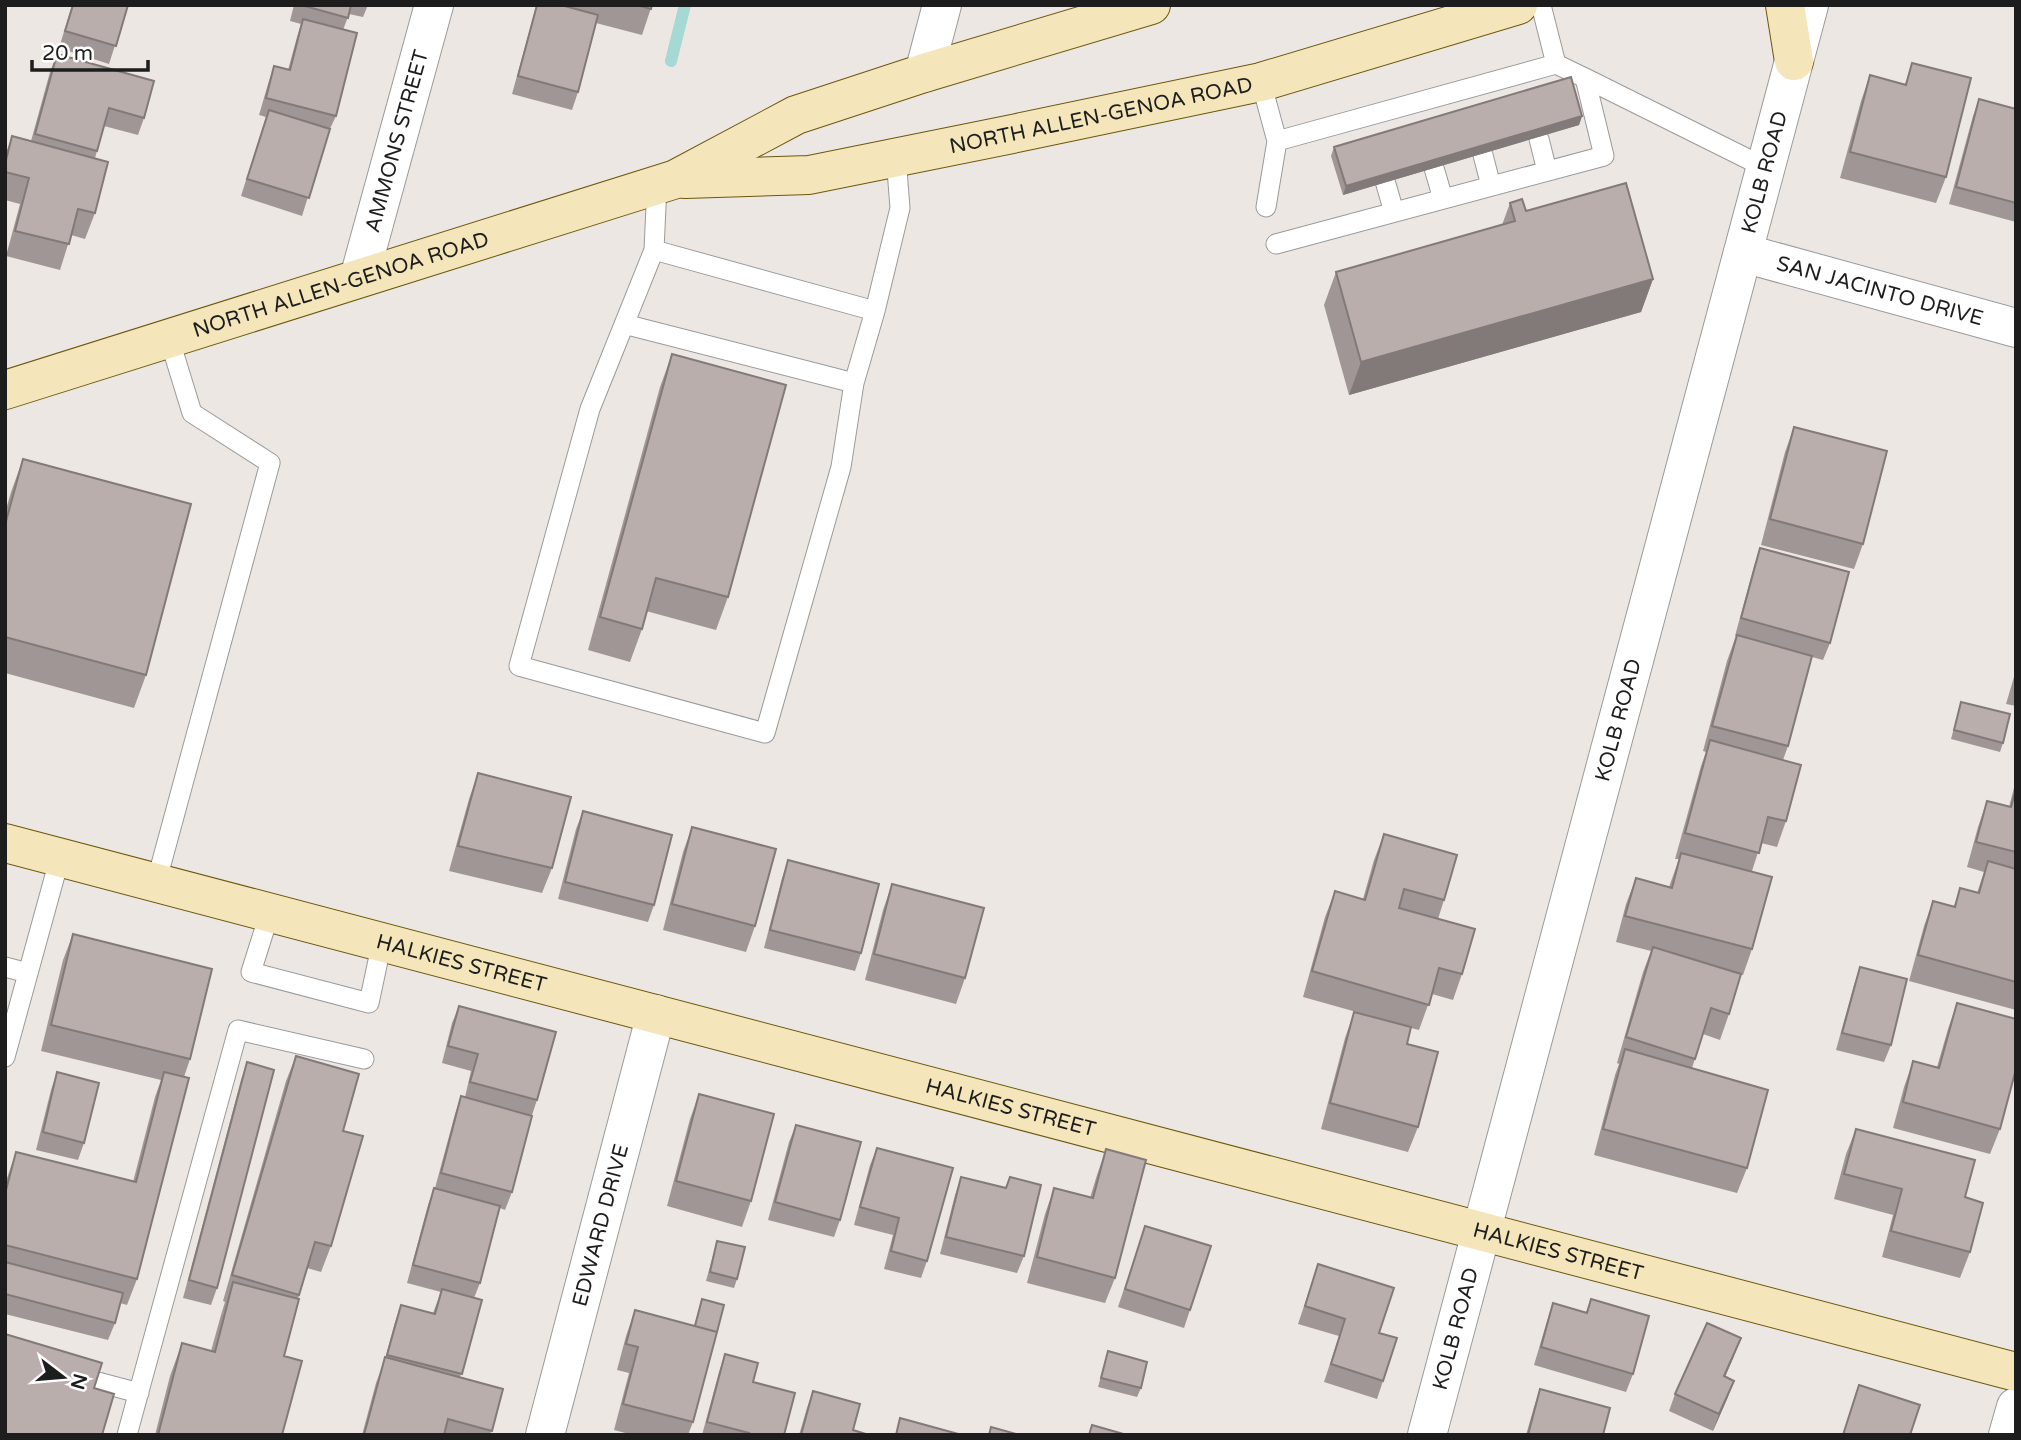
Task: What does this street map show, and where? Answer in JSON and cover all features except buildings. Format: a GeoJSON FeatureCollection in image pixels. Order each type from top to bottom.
{"type":"FeatureCollection","features":[{"type":"Feature","properties":{"kind":"main road","name":"NORTH ALLEN-GENOA ROAD"},"geometry":{"type":"LineString","coordinates":[[5,390],[667,182],[796,115],[1151,5]]}},
{"type":"Feature","properties":{"kind":"main road","name":"NORTH ALLEN-GENOA ROAD"},"geometry":{"type":"LineString","coordinates":[[667,182],[809,175],[1261,82],[1518,5]]}},
{"type":"Feature","properties":{"kind":"main road"},"geometry":{"type":"LineString","coordinates":[[1785,5],[1794,61]]}},
{"type":"Feature","properties":{"kind":"main road","name":"HALKIES STREET"},"geometry":{"type":"LineString","coordinates":[[5,843],[2016,1372]]}},
{"type":"Feature","properties":{"kind":"street","name":"AMMONS STREET"},"geometry":{"type":"LineString","coordinates":[[359,278],[434,5]]}},
{"type":"Feature","properties":{"kind":"street"},"geometry":{"type":"LineString","coordinates":[[924,74],[942,5]]}},
{"type":"Feature","properties":{"kind":"street","name":"KOLB ROAD"},"geometry":{"type":"LineString","coordinates":[[1427,1435],[1809,5]]}},
{"type":"Feature","properties":{"kind":"street","name":"SAN JACINTO DRIVE"},"geometry":{"type":"LineString","coordinates":[[1743,253],[2016,328]]}},
{"type":"Feature","properties":{"kind":"street","name":"EDWARD DRIVE"},"geometry":{"type":"LineString","coordinates":[[545,1435],[656,1014]]}},
{"type":"Feature","properties":{"kind":"street"},"geometry":{"type":"LineString","coordinates":[[2008,1435],[2016,1407]]}},
{"type":"Feature","properties":{"kind":"lane"},"geometry":{"type":"LineString","coordinates":[[1541,5],[1556,64]]}},
{"type":"Feature","properties":{"kind":"lane"},"geometry":{"type":"LineString","coordinates":[[1277,141],[1367,116],[1418,109],[1465,89],[1556,64],[1766,168]]}},
{"type":"Feature","properties":{"kind":"lane"},"geometry":{"type":"LineString","coordinates":[[1522,73],[1528,96]]}},
{"type":"Feature","properties":{"kind":"lane"},"geometry":{"type":"LineString","coordinates":[[1276,244],[1604,156],[1585,78]]}},
{"type":"Feature","properties":{"kind":"lane"},"geometry":{"type":"LineString","coordinates":[[1261,82],[1277,141],[1266,207]]}},
{"type":"Feature","properties":{"kind":"lane"},"geometry":{"type":"LineString","coordinates":[[1465,89],[1472,112]]}},
{"type":"Feature","properties":{"kind":"lane"},"geometry":{"type":"LineString","coordinates":[[1367,116],[1374,140]]}},
{"type":"Feature","properties":{"kind":"lane"},"geometry":{"type":"LineString","coordinates":[[1539,139],[1547,171]]}},
{"type":"Feature","properties":{"kind":"lane"},"geometry":{"type":"LineString","coordinates":[[1483,155],[1491,186]]}},
{"type":"Feature","properties":{"kind":"lane"},"geometry":{"type":"LineString","coordinates":[[667,182],[654,250],[590,409],[519,666],[765,733],[841,467],[854,383],[875,312],[900,208],[896,157]]}},
{"type":"Feature","properties":{"kind":"lane"},"geometry":{"type":"LineString","coordinates":[[1434,168],[1443,199]]}},
{"type":"Feature","properties":{"kind":"lane"},"geometry":{"type":"LineString","coordinates":[[1385,181],[1394,212]]}},
{"type":"Feature","properties":{"kind":"lane"},"geometry":{"type":"LineString","coordinates":[[654,250],[875,312]]}},
{"type":"Feature","properties":{"kind":"lane"},"geometry":{"type":"LineString","coordinates":[[624,324],[854,383]]}},
{"type":"Feature","properties":{"kind":"lane"},"geometry":{"type":"LineString","coordinates":[[156,883],[270,463],[192,413],[169,338]]}},
{"type":"Feature","properties":{"kind":"lane"},"geometry":{"type":"LineString","coordinates":[[5,1057],[60,857]]}},
{"type":"Feature","properties":{"kind":"lane"},"geometry":{"type":"LineString","coordinates":[[271,912],[251,972],[369,1003],[383,942]]}},
{"type":"Feature","properties":{"kind":"lane"},"geometry":{"type":"LineString","coordinates":[[5,967],[28,973]]}},
{"type":"Feature","properties":{"kind":"lane"},"geometry":{"type":"LineString","coordinates":[[127,1435],[238,1030],[364,1059]]}},
{"type":"Feature","properties":{"kind":"lane"},"geometry":{"type":"LineString","coordinates":[[59,1372],[139,1393]]}},
{"type":"Feature","properties":{"kind":"waterway"},"geometry":{"type":"LineString","coordinates":[[671,61],[685,5]]}}]}
